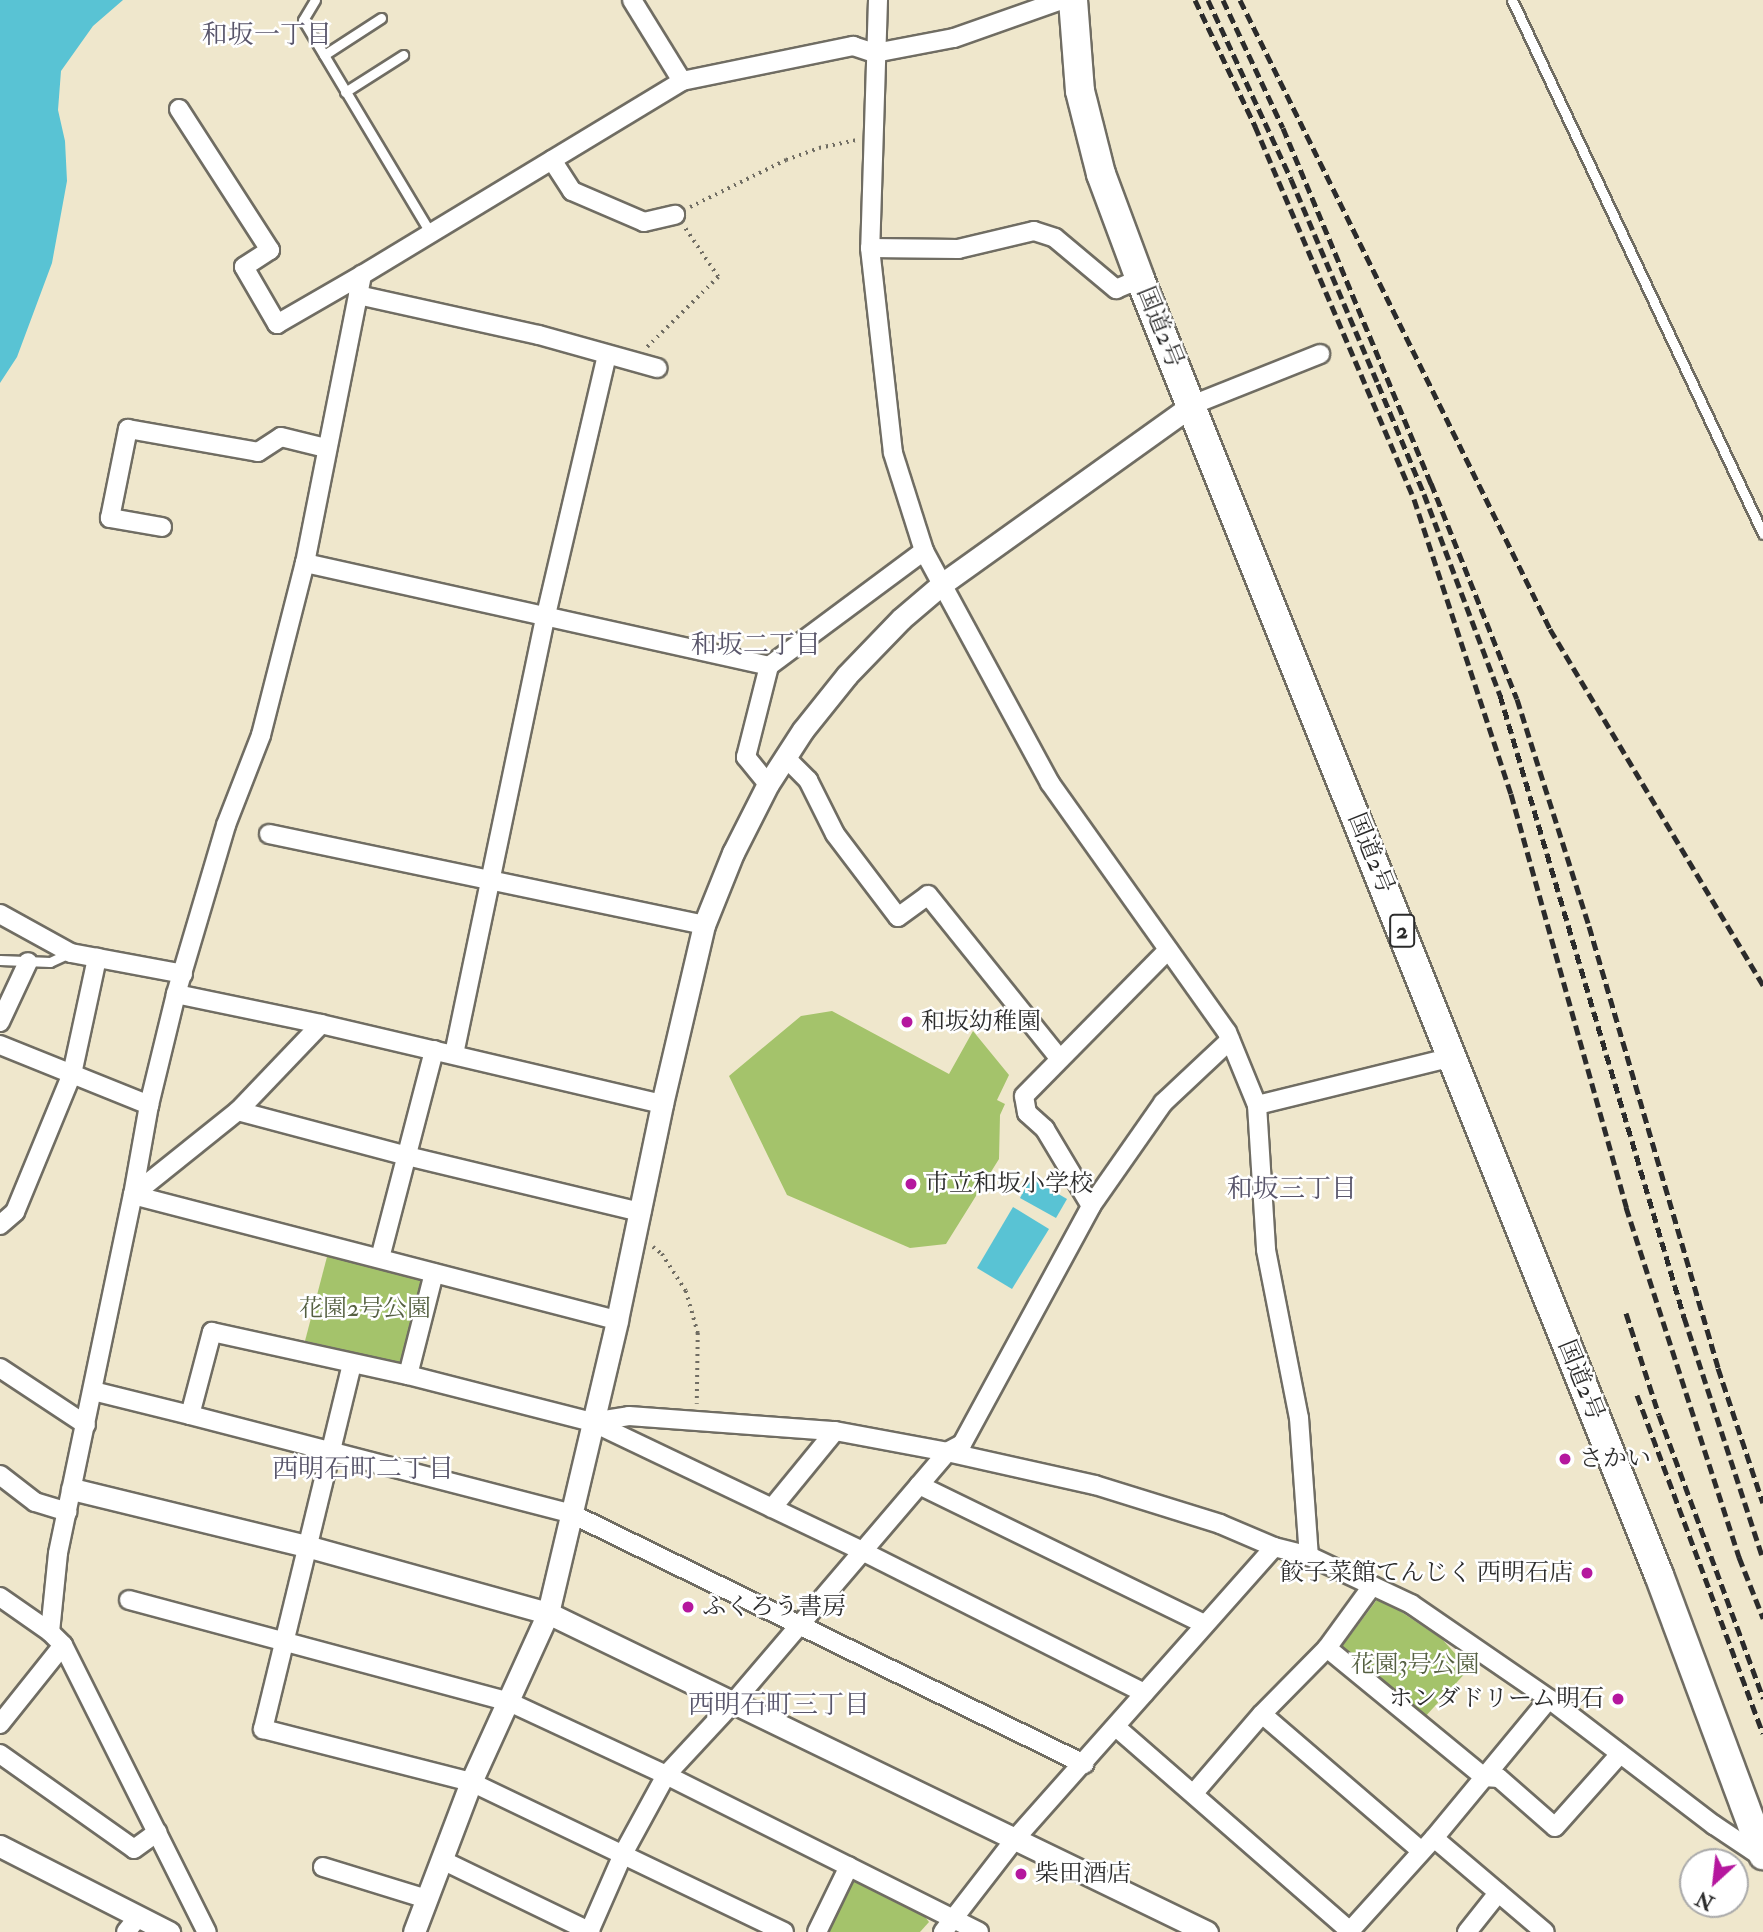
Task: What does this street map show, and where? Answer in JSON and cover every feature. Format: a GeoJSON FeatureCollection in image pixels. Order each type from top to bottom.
{"type":"FeatureCollection","features":[{"type":"Feature","properties":{"kind":"highway","name":"国道2号"},"geometry":{"type":"LineString","coordinates":[[1073,0],[1080,91],[1101,174],[1140,279],[1659,1575],[1763,1856]]}},
{"type":"Feature","properties":{"kind":"street"},"geometry":{"type":"LineString","coordinates":[[632,0],[682,81]]}},
{"type":"Feature","properties":{"kind":"street"},"geometry":{"type":"LineString","coordinates":[[878,0],[870,248],[893,453],[924,551],[1050,783],[1230,1040],[1257,1105],[1266,1250],[1299,1418],[1309,1556]]}},
{"type":"Feature","properties":{"kind":"street"},"geometry":{"type":"LineString","coordinates":[[178,109],[270,250],[244,267],[277,324],[682,81],[853,46],[876,53],[954,38],[1062,0]]}},
{"type":"Feature","properties":{"kind":"street"},"geometry":{"type":"LineString","coordinates":[[552,160],[572,191],[645,222],[675,215]]}},
{"type":"Feature","properties":{"kind":"street"},"geometry":{"type":"LineString","coordinates":[[870,248],[958,249],[1034,231],[1055,238],[1116,289],[1140,279]]}},
{"type":"Feature","properties":{"kind":"street"},"geometry":{"type":"LineString","coordinates":[[50,1632],[58,1553],[133,1195],[149,1105],[176,994],[226,825],[261,735],[305,563],[362,275]]}},
{"type":"Feature","properties":{"kind":"street"},"geometry":{"type":"LineString","coordinates":[[358,295],[539,335],[657,369]]}},
{"type":"Feature","properties":{"kind":"street"},"geometry":{"type":"LineString","coordinates":[[414,1932],[471,1782],[548,1613],[617,1320],[662,1104],[704,925],[733,853],[768,784],[847,675],[901,619],[942,584],[1192,405],[1320,354]]}},
{"type":"Feature","properties":{"kind":"street"},"geometry":{"type":"LineString","coordinates":[[454,1054],[546,615],[607,355]]}},
{"type":"Feature","properties":{"kind":"street"},"geometry":{"type":"LineString","coordinates":[[162,527],[110,518],[128,429],[258,452],[281,436],[326,448]]}},
{"type":"Feature","properties":{"kind":"street"},"geometry":{"type":"LineString","coordinates":[[768,784],[746,757],[769,666],[924,551]]}},
{"type":"Feature","properties":{"kind":"street"},"geometry":{"type":"LineString","coordinates":[[305,563],[769,666]]}},
{"type":"Feature","properties":{"kind":"street"},"geometry":{"type":"LineString","coordinates":[[785,757],[808,780],[835,834],[898,916],[928,895],[1059,1058]]}},
{"type":"Feature","properties":{"kind":"street"},"geometry":{"type":"LineString","coordinates":[[269,834],[704,925]]}},
{"type":"Feature","properties":{"kind":"street"},"geometry":{"type":"LineString","coordinates":[[0,914],[71,953],[183,974]]}},
{"type":"Feature","properties":{"kind":"street"},"geometry":{"type":"LineString","coordinates":[[1091,1206],[1045,1129],[1027,1112],[1024,1096],[1168,950]]}},
{"type":"Feature","properties":{"kind":"street"},"geometry":{"type":"LineString","coordinates":[[0,1225],[15,1212],[72,1074],[97,958]]}},
{"type":"Feature","properties":{"kind":"street"},"geometry":{"type":"LineString","coordinates":[[0,1022],[28,962]]}},
{"type":"Feature","properties":{"kind":"street"},"geometry":{"type":"LineString","coordinates":[[176,994],[454,1054],[662,1104]]}},
{"type":"Feature","properties":{"kind":"street"},"geometry":{"type":"LineString","coordinates":[[133,1195],[238,1111],[321,1024]]}},
{"type":"Feature","properties":{"kind":"street"},"geometry":{"type":"LineString","coordinates":[[442,1860],[590,1932],[623,1854],[666,1775],[733,1703],[798,1623],[947,1452],[961,1444],[1091,1206],[1163,1102],[1230,1040]]}},
{"type":"Feature","properties":{"kind":"street"},"geometry":{"type":"LineString","coordinates":[[0,1045],[149,1105]]}},
{"type":"Feature","properties":{"kind":"street"},"geometry":{"type":"LineString","coordinates":[[380,1258],[434,1050]]}},
{"type":"Feature","properties":{"kind":"street"},"geometry":{"type":"LineString","coordinates":[[1257,1105],[1453,1057]]}},
{"type":"Feature","properties":{"kind":"street"},"geometry":{"type":"LineString","coordinates":[[238,1111],[407,1156],[641,1212]]}},
{"type":"Feature","properties":{"kind":"street"},"geometry":{"type":"LineString","coordinates":[[133,1195],[617,1320]]}},
{"type":"Feature","properties":{"kind":"street"},"geometry":{"type":"LineString","coordinates":[[408,1375],[434,1272]]}},
{"type":"Feature","properties":{"kind":"street"},"geometry":{"type":"LineString","coordinates":[[190,1415],[212,1332],[408,1375],[592,1422],[862,1551],[1144,1693]]}},
{"type":"Feature","properties":{"kind":"street"},"geometry":{"type":"LineString","coordinates":[[352,1364],[262,1729],[471,1782],[784,1932]]}},
{"type":"Feature","properties":{"kind":"street"},"geometry":{"type":"LineString","coordinates":[[0,1368],[86,1425]]}},
{"type":"Feature","properties":{"kind":"street"},"geometry":{"type":"LineString","coordinates":[[93,1391],[330,1449],[572,1514],[1084,1764]]}},
{"type":"Feature","properties":{"kind":"street"},"geometry":{"type":"LineString","coordinates":[[592,1422],[629,1416],[835,1431],[947,1452],[1095,1485],[1220,1524],[1274,1547],[1309,1556],[1411,1604],[1549,1699],[1620,1754],[1763,1856]]}},
{"type":"Feature","properties":{"kind":"street"},"geometry":{"type":"LineString","coordinates":[[772,1508],[835,1431]]}},
{"type":"Feature","properties":{"kind":"street"},"geometry":{"type":"LineString","coordinates":[[0,1475],[35,1502],[67,1512]]}},
{"type":"Feature","properties":{"kind":"street"},"geometry":{"type":"LineString","coordinates":[[919,1485],[1204,1624]]}},
{"type":"Feature","properties":{"kind":"street"},"geometry":{"type":"LineString","coordinates":[[72,1489],[306,1546],[548,1613],[1207,1932]]}},
{"type":"Feature","properties":{"kind":"street"},"geometry":{"type":"LineString","coordinates":[[948,1926],[1015,1839],[1274,1547]]}},
{"type":"Feature","properties":{"kind":"street"},"geometry":{"type":"LineString","coordinates":[[1194,1793],[1262,1714],[1327,1648],[1373,1586]]}},
{"type":"Feature","properties":{"kind":"street"},"geometry":{"type":"LineString","coordinates":[[0,1597],[50,1632],[63,1646],[207,1932]]}},
{"type":"Feature","properties":{"kind":"street"},"geometry":{"type":"LineString","coordinates":[[129,1600],[509,1702],[666,1775],[849,1866],[948,1926],[979,1932]]}},
{"type":"Feature","properties":{"kind":"street"},"geometry":{"type":"LineString","coordinates":[[0,1724],[63,1646]]}},
{"type":"Feature","properties":{"kind":"street"},"geometry":{"type":"LineString","coordinates":[[1327,1648],[1484,1777],[1499,1778],[1555,1827],[1620,1754]]}},
{"type":"Feature","properties":{"kind":"street"},"geometry":{"type":"LineString","coordinates":[[1116,1727],[1349,1932],[1420,1850],[1434,1838],[1549,1699]]}},
{"type":"Feature","properties":{"kind":"street"},"geometry":{"type":"LineString","coordinates":[[1262,1714],[1420,1850]]}},
{"type":"Feature","properties":{"kind":"street"},"geometry":{"type":"LineString","coordinates":[[0,1754],[134,1849],[157,1832]]}},
{"type":"Feature","properties":{"kind":"street"},"geometry":{"type":"LineString","coordinates":[[1434,1838],[1545,1932]]}},
{"type":"Feature","properties":{"kind":"street"},"geometry":{"type":"LineString","coordinates":[[0,1846],[132,1925],[169,1932]]}},
{"type":"Feature","properties":{"kind":"street"},"geometry":{"type":"LineString","coordinates":[[817,1932],[849,1866]]}},
{"type":"Feature","properties":{"kind":"street"},"geometry":{"type":"LineString","coordinates":[[323,1867],[427,1899]]}},
{"type":"Feature","properties":{"kind":"street"},"geometry":{"type":"LineString","coordinates":[[1467,1932],[1499,1893]]}},
{"type":"Feature","properties":{"kind":"lane"},"geometry":{"type":"LineString","coordinates":[[315,0],[303,20],[431,234]]}},
{"type":"Feature","properties":{"kind":"lane"},"geometry":{"type":"LineString","coordinates":[[1512,0],[1763,534]]}},
{"type":"Feature","properties":{"kind":"lane"},"geometry":{"type":"LineString","coordinates":[[324,55],[381,18]]}},
{"type":"Feature","properties":{"kind":"lane"},"geometry":{"type":"LineString","coordinates":[[345,93],[403,55]]}},
{"type":"Feature","properties":{"kind":"lane"},"geometry":{"type":"LineString","coordinates":[[0,960],[50,962],[71,953]]}},
{"type":"Feature","properties":{"kind":"path"},"geometry":{"type":"LineString","coordinates":[[636,363],[646,348],[719,276],[675,215],[786,160],[819,148],[872,137]]}},
{"type":"Feature","properties":{"kind":"path"},"geometry":{"type":"LineString","coordinates":[[635,1240],[649,1244],[662,1254],[686,1292],[698,1334],[697,1420]]}},
{"type":"Feature","properties":{"kind":"green space"},"geometry":{"type":"Polygon","coordinates":[[[832,1011],[949,1074],[973,1031],[1009,1075],[997,1100],[1005,1104],[1000,1115],[999,1159],[946,1244],[910,1248],[787,1195],[729,1076],[801,1016],[832,1011]]]}},
{"type":"Feature","properties":{"kind":"green space","name":"花園2号公園"},"geometry":{"type":"Polygon","coordinates":[[[328,1253],[424,1279],[403,1363],[305,1341],[328,1253]]]}},
{"type":"Feature","properties":{"kind":"green space","name":"花園3号公園"},"geometry":{"type":"Polygon","coordinates":[[[1379,1597],[1442,1639],[1469,1669],[1423,1719],[1340,1649],[1379,1597]]]}},
{"type":"Feature","properties":{"kind":"green space"},"geometry":{"type":"Polygon","coordinates":[[[855,1877],[922,1913],[929,1922],[920,1932],[827,1932],[855,1877]]]}},
{"type":"Feature","properties":{"kind":"water"},"geometry":{"type":"Polygon","coordinates":[[[0,0],[123,0],[93,26],[61,71],[58,110],[65,141],[67,181],[52,263],[17,357],[0,383],[0,0]]]}},
{"type":"Feature","properties":{"kind":"water"},"geometry":{"type":"Polygon","coordinates":[[[1031,1178],[1067,1199],[1056,1218],[1020,1198],[1031,1178]]]}},
{"type":"Feature","properties":{"kind":"water"},"geometry":{"type":"Polygon","coordinates":[[[1013,1207],[1049,1229],[1012,1289],[977,1268],[1013,1207]]]}},
{"type":"Feature","properties":{"kind":"railway"},"geometry":{"type":"LineString","coordinates":[[1195,0],[1255,126],[1414,499],[1511,794],[1626,1207],[1739,1557],[1763,1618]]}},
{"type":"Feature","properties":{"kind":"railway"},"geometry":{"type":"LineString","coordinates":[[1208,0],[1291,179],[1378,384],[1424,494],[1500,695],[1684,1317],[1763,1558]]}},
{"type":"Feature","properties":{"kind":"railway"},"geometry":{"type":"LineString","coordinates":[[1223,0],[1283,128],[1431,483],[1517,699],[1589,926],[1718,1368],[1763,1503]]}},
{"type":"Feature","properties":{"kind":"railway"},"geometry":{"type":"LineString","coordinates":[[1240,0],[1550,629],[1763,985]]}},
{"type":"Feature","properties":{"kind":"railway"},"geometry":{"type":"LineString","coordinates":[[1626,1313],[1659,1415],[1763,1698]]}},
{"type":"Feature","properties":{"kind":"railway"},"geometry":{"type":"LineString","coordinates":[[1637,1395],[1763,1733]]}},
{"type":"Feature","properties":{"kind":"place","name":"和坂幼稚園"},"geometry":{"type":"Point","coordinates":[907,1022]}},
{"type":"Feature","properties":{"kind":"place","name":"市立和坂小学校"},"geometry":{"type":"Point","coordinates":[911,1184]}},
{"type":"Feature","properties":{"kind":"place","name":"さかい"},"geometry":{"type":"Point","coordinates":[1565,1459]}},
{"type":"Feature","properties":{"kind":"place","name":"餃子菜館てんじく 西明石店"},"geometry":{"type":"Point","coordinates":[1587,1573]}},
{"type":"Feature","properties":{"kind":"place","name":"ふくろう書房"},"geometry":{"type":"Point","coordinates":[688,1607]}},
{"type":"Feature","properties":{"kind":"place","name":"ホンダドリーム明石"},"geometry":{"type":"Point","coordinates":[1618,1699]}},
{"type":"Feature","properties":{"kind":"place","name":"柴田酒店"},"geometry":{"type":"Point","coordinates":[1021,1874]}},
{"type":"Feature","properties":{"kind":"district","name":"和坂一丁目"},"geometry":{"type":"Point","coordinates":[267,36]}},
{"type":"Feature","properties":{"kind":"district","name":"和坂二丁目"},"geometry":{"type":"Point","coordinates":[756,646]}},
{"type":"Feature","properties":{"kind":"district","name":"和坂三丁目"},"geometry":{"type":"Point","coordinates":[1292,1190]}},
{"type":"Feature","properties":{"kind":"district","name":"西明石町二丁目"},"geometry":{"type":"Point","coordinates":[363,1470]}},
{"type":"Feature","properties":{"kind":"district","name":"西明石町三丁目"},"geometry":{"type":"Point","coordinates":[779,1706]}}]}
